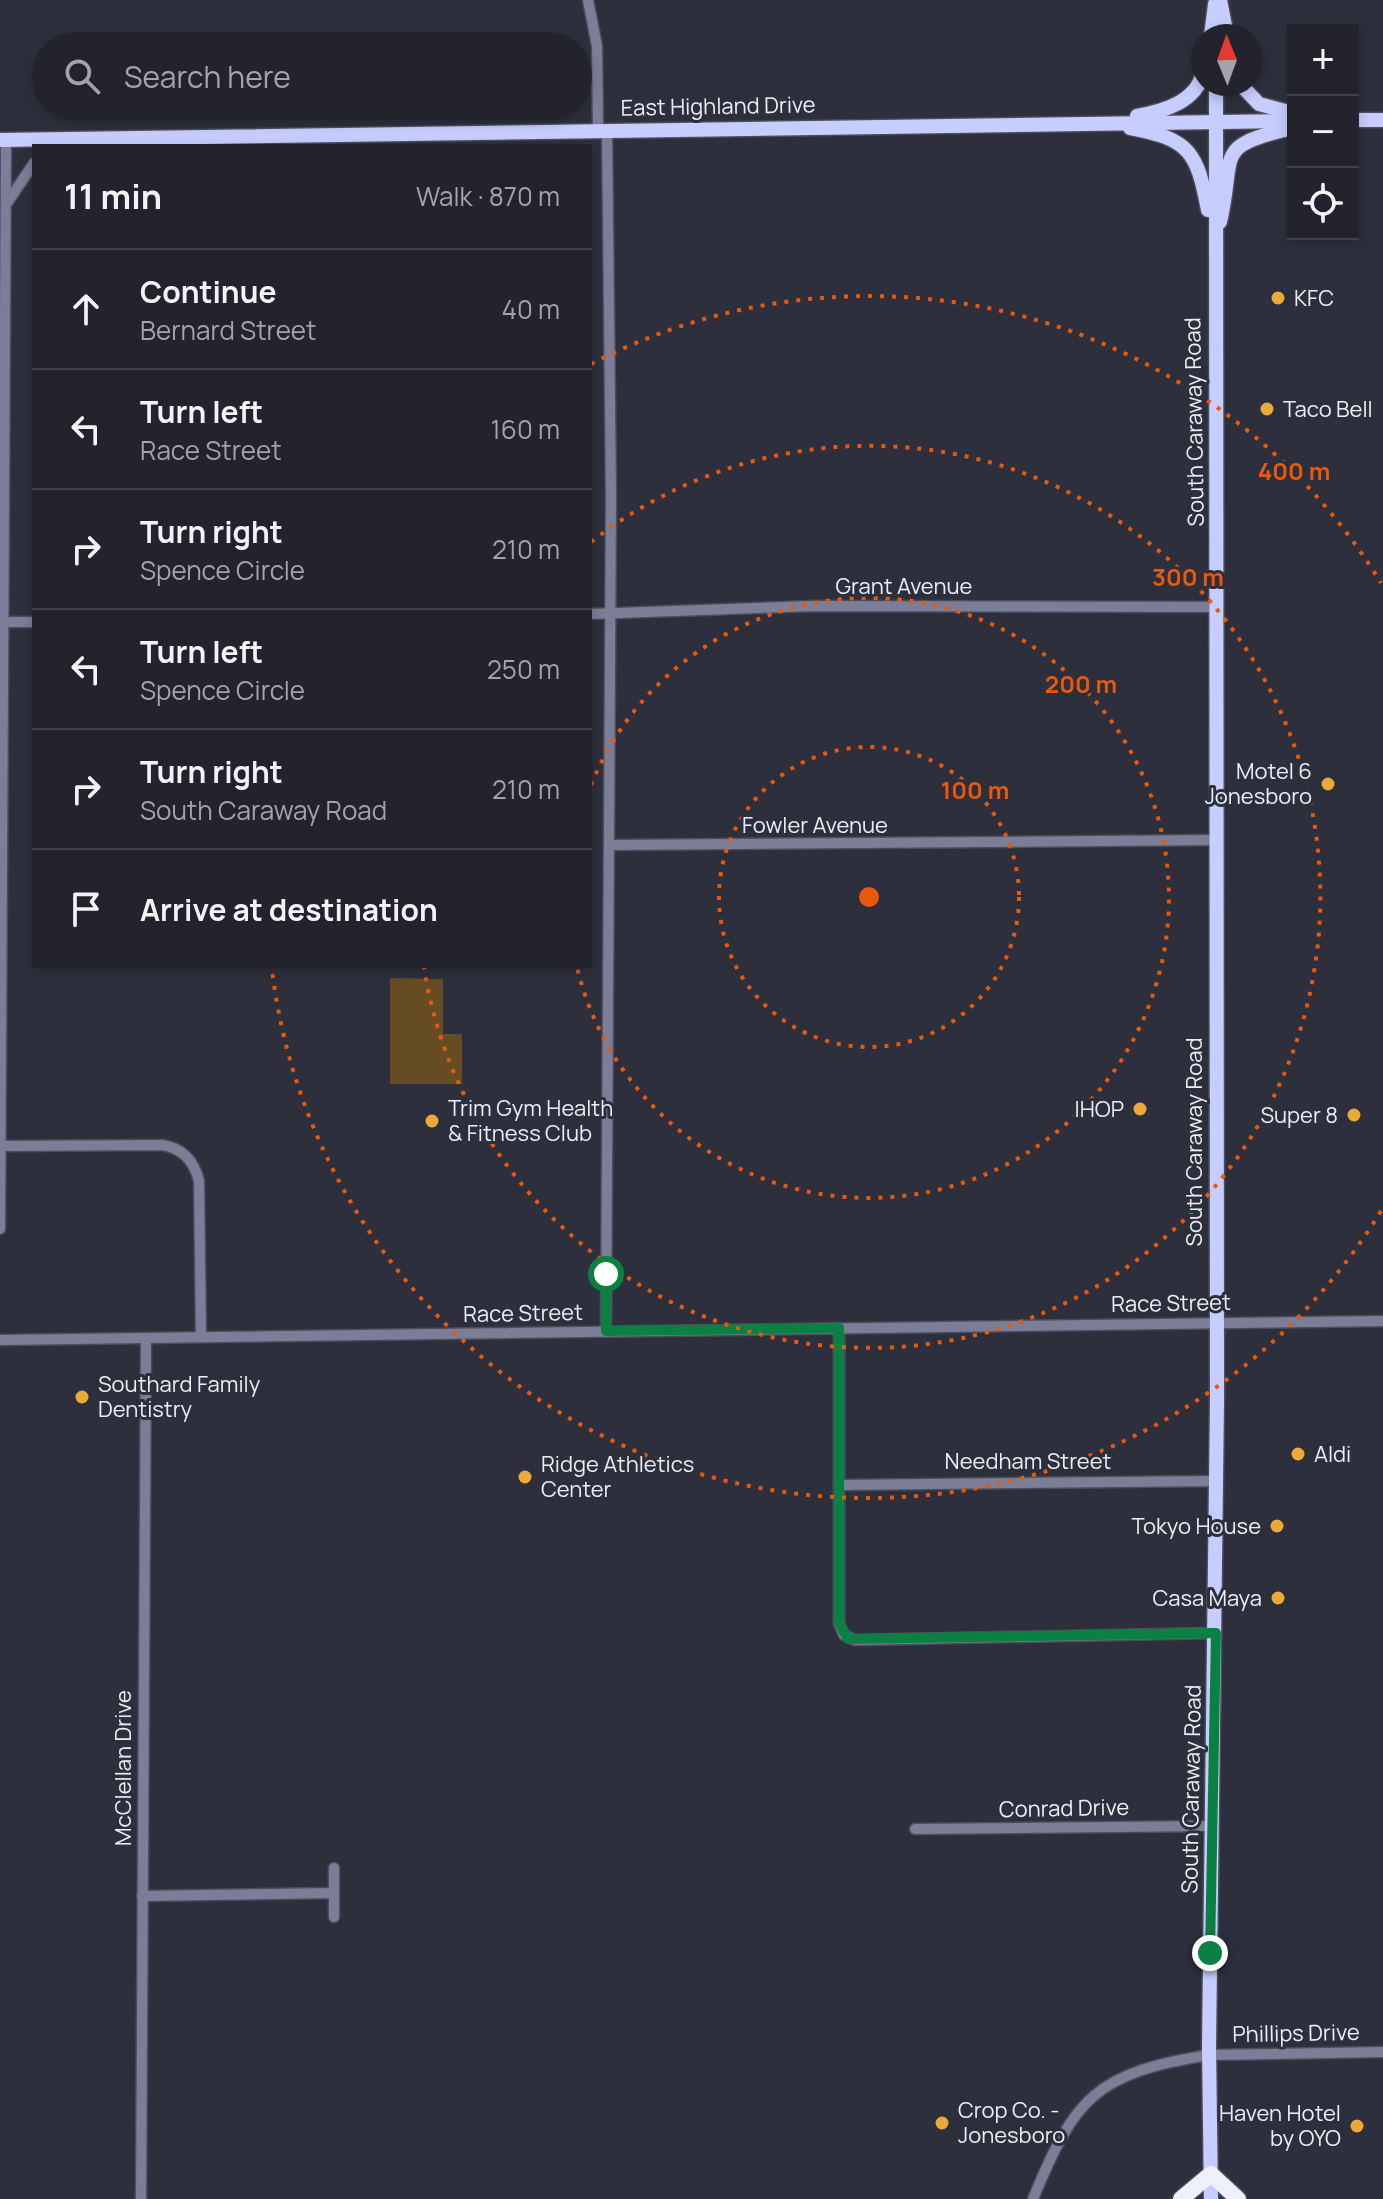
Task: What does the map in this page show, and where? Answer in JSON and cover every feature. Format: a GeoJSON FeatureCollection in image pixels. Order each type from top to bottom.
{"type":"FeatureCollection","features":[{"type":"Feature","properties":{"kind":"highway"},"geometry":{"type":"LineString","coordinates":[[1181,2199],[1211,2174],[1238,2199]]}},
{"type":"Feature","properties":{"kind":"main road"},"geometry":{"type":"LineString","coordinates":[[1215,24],[1217,0]]}},
{"type":"Feature","properties":{"kind":"main road"},"geometry":{"type":"LineString","coordinates":[[1217,0],[1224,24]]}},
{"type":"Feature","properties":{"kind":"main road"},"geometry":{"type":"LineString","coordinates":[[1114,122],[1182,101],[1191,93]]}},
{"type":"Feature","properties":{"kind":"main road","name":"South Caraway Road"},"geometry":{"type":"LineString","coordinates":[[1211,2199],[1209,2055],[1217,1322],[1216,96]]}},
{"type":"Feature","properties":{"kind":"main road"},"geometry":{"type":"LineString","coordinates":[[1251,96],[1259,104],[1287,111]]}},
{"type":"Feature","properties":{"kind":"main road"},"geometry":{"type":"LineString","coordinates":[[1359,120],[1383,120]]}},
{"type":"Feature","properties":{"kind":"main road","name":"East Highland Drive"},"geometry":{"type":"LineString","coordinates":[[3,140],[62,142],[602,130],[1287,121]]}},
{"type":"Feature","properties":{"kind":"main road"},"geometry":{"type":"LineString","coordinates":[[1114,122],[1169,137],[1191,153],[1202,178],[1215,246]]}},
{"type":"Feature","properties":{"kind":"main road"},"geometry":{"type":"LineString","coordinates":[[1215,246],[1233,152],[1246,140],[1287,130]]}},
{"type":"Feature","properties":{"kind":"street"},"geometry":{"type":"LineString","coordinates":[[588,0],[597,46],[610,274],[606,1331]]}},
{"type":"Feature","properties":{"kind":"street"},"geometry":{"type":"LineString","coordinates":[[0,1229],[6,205],[3,140]]}},
{"type":"Feature","properties":{"kind":"street"},"geometry":{"type":"LineString","coordinates":[[6,205],[32,166]]}},
{"type":"Feature","properties":{"kind":"street"},"geometry":{"type":"LineString","coordinates":[[0,194],[6,205]]}},
{"type":"Feature","properties":{"kind":"street","name":"Grant Avenue"},"geometry":{"type":"LineString","coordinates":[[592,614],[814,606],[1218,607]]}},
{"type":"Feature","properties":{"kind":"street"},"geometry":{"type":"LineString","coordinates":[[3,622],[32,622]]}},
{"type":"Feature","properties":{"kind":"street","name":"Fowler Avenue"},"geometry":{"type":"LineString","coordinates":[[609,845],[1215,840]]}},
{"type":"Feature","properties":{"kind":"street"},"geometry":{"type":"LineString","coordinates":[[0,1146],[162,1145],[183,1153],[196,1168],[199,1183],[201,1337]]}},
{"type":"Feature","properties":{"kind":"street","name":"Race Street"},"geometry":{"type":"LineString","coordinates":[[0,1340],[1383,1321]]}},
{"type":"Feature","properties":{"kind":"street"},"geometry":{"type":"LineString","coordinates":[[839,1328],[839,1623],[848,1639],[1216,1633]]}},
{"type":"Feature","properties":{"kind":"street","name":"McClellan Drive"},"geometry":{"type":"LineString","coordinates":[[141,2199],[146,1338]]}},
{"type":"Feature","properties":{"kind":"street","name":"Needham Street"},"geometry":{"type":"LineString","coordinates":[[839,1485],[1216,1481]]}},
{"type":"Feature","properties":{"kind":"street","name":"Conrad Drive"},"geometry":{"type":"LineString","coordinates":[[915,1829],[1213,1826]]}},
{"type":"Feature","properties":{"kind":"street"},"geometry":{"type":"LineString","coordinates":[[334,1868],[334,1917]]}},
{"type":"Feature","properties":{"kind":"street"},"geometry":{"type":"LineString","coordinates":[[142,1896],[334,1893]]}},
{"type":"Feature","properties":{"kind":"street","name":"Phillips Drive"},"geometry":{"type":"LineString","coordinates":[[1033,2199],[1058,2137],[1076,2110],[1093,2093],[1156,2066],[1209,2055],[1383,2052]]}},
{"type":"Feature","properties":{"kind":"shaded area"},"geometry":{"type":"Polygon","coordinates":[[[390,978],[443,979],[443,1034],[462,1034],[462,1084],[390,1084],[390,978]]]}},
{"type":"Feature","properties":{"kind":"place","name":"KFC"},"geometry":{"type":"Point","coordinates":[1278,298]}},
{"type":"Feature","properties":{"kind":"place","name":"Taco Bell"},"geometry":{"type":"Point","coordinates":[1267,409]}},
{"type":"Feature","properties":{"kind":"place","name":"Motel 6 Jonesboro"},"geometry":{"type":"Point","coordinates":[1328,784]}},
{"type":"Feature","properties":{"kind":"place","name":"IHOP"},"geometry":{"type":"Point","coordinates":[1140,1109]}},
{"type":"Feature","properties":{"kind":"place","name":"Super 8"},"geometry":{"type":"Point","coordinates":[1354,1115]}},
{"type":"Feature","properties":{"kind":"place","name":"Trim Gym Health & Fitness Club"},"geometry":{"type":"Point","coordinates":[432,1121]}},
{"type":"Feature","properties":{"kind":"place","name":"Southard Family Dentistry"},"geometry":{"type":"Point","coordinates":[82,1397]}},
{"type":"Feature","properties":{"kind":"place","name":"Aldi"},"geometry":{"type":"Point","coordinates":[1298,1454]}},
{"type":"Feature","properties":{"kind":"place","name":"Ridge Athletics Center"},"geometry":{"type":"Point","coordinates":[525,1477]}},
{"type":"Feature","properties":{"kind":"place","name":"Tokyo House"},"geometry":{"type":"Point","coordinates":[1277,1526]}},
{"type":"Feature","properties":{"kind":"place","name":"Casa Maya"},"geometry":{"type":"Point","coordinates":[1278,1598]}},
{"type":"Feature","properties":{"kind":"place","name":"Crop Co. - Jonesboro"},"geometry":{"type":"Point","coordinates":[942,2123]}},
{"type":"Feature","properties":{"kind":"place","name":"Haven Hotel by OYO"},"geometry":{"type":"Point","coordinates":[1357,2126]}},
{"type":"Feature","properties":{"kind":"route"},"geometry":{"type":"LineString","coordinates":[[606,1274],[606,1331],[839,1328],[839,1623],[848,1639],[1216,1633],[1210,1953]]}}]}
